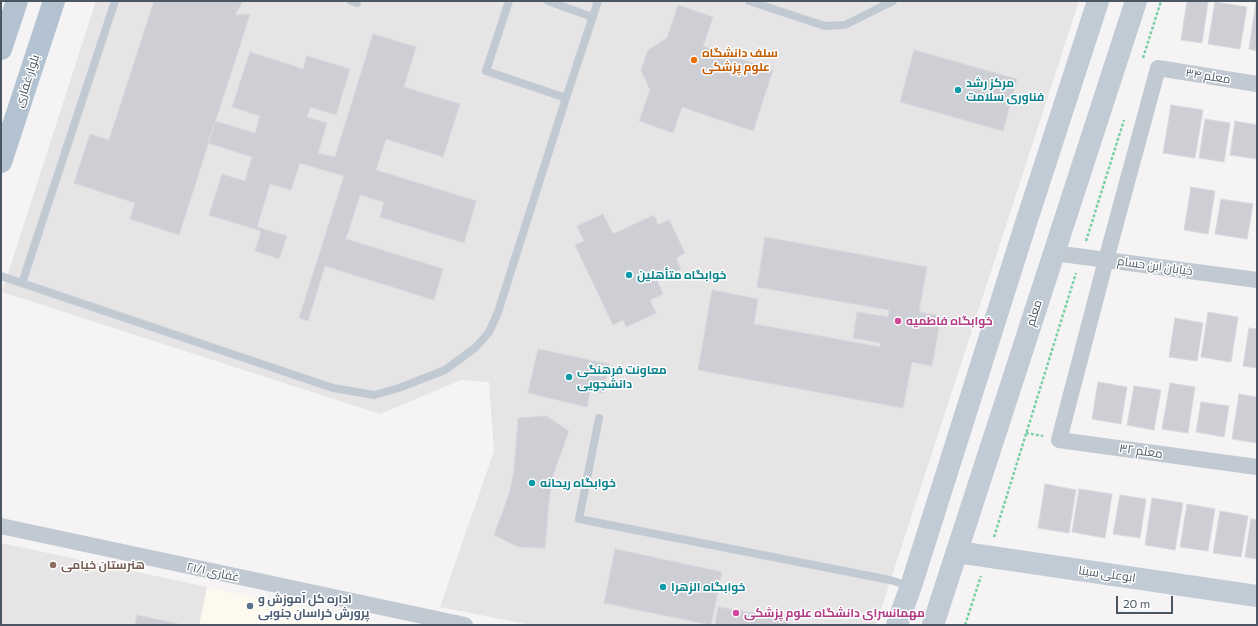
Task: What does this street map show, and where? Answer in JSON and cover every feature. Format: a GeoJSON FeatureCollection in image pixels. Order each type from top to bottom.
{"type":"FeatureCollection","features":[{"type":"Feature","properties":{"kind":"main road"},"geometry":{"type":"LineString","coordinates":[[1,49],[17,1]]}},
{"type":"Feature","properties":{"kind":"main road","name":"بلوار غفاری"},"geometry":{"type":"LineString","coordinates":[[1,162],[54,1]]}},
{"type":"Feature","properties":{"kind":"main road"},"geometry":{"type":"LineString","coordinates":[[897,625],[911,586],[1098,1]]}},
{"type":"Feature","properties":{"kind":"main road","name":"معلم"},"geometry":{"type":"LineString","coordinates":[[932,625],[1136,1]]}},
{"type":"Feature","properties":{"kind":"main road","name":"ابوعلی سینا"},"geometry":{"type":"LineString","coordinates":[[956,552],[1257,596]]}},
{"type":"Feature","properties":{"kind":"street","name":"معلم ۳۴"},"geometry":{"type":"LineString","coordinates":[[1106,260],[1158,68],[1257,84]]}},
{"type":"Feature","properties":{"kind":"street","name":"خیابان ابن حسام"},"geometry":{"type":"LineString","coordinates":[[1054,253],[1257,280]]}},
{"type":"Feature","properties":{"kind":"street","name":"معلم ۳۲"},"geometry":{"type":"LineString","coordinates":[[1106,260],[1059,440],[1257,467]]}},
{"type":"Feature","properties":{"kind":"street","name":"غفاری ۲۱/۱"},"geometry":{"type":"LineString","coordinates":[[1,526],[465,625]]}},
{"type":"Feature","properties":{"kind":"lane"},"geometry":{"type":"LineString","coordinates":[[22,282],[115,1]]}},
{"type":"Feature","properties":{"kind":"lane"},"geometry":{"type":"LineString","coordinates":[[351,1],[357,3],[357,1]]}},
{"type":"Feature","properties":{"kind":"lane"},"geometry":{"type":"LineString","coordinates":[[509,1],[486,71],[566,98]]}},
{"type":"Feature","properties":{"kind":"lane"},"geometry":{"type":"LineString","coordinates":[[548,1],[592,17]]}},
{"type":"Feature","properties":{"kind":"lane"},"geometry":{"type":"LineString","coordinates":[[1,276],[333,388],[374,395],[399,388],[445,370],[476,347],[489,332],[498,312],[598,1]]}},
{"type":"Feature","properties":{"kind":"lane"},"geometry":{"type":"LineString","coordinates":[[749,1],[825,26],[845,25],[893,1]]}},
{"type":"Feature","properties":{"kind":"lane"},"geometry":{"type":"LineString","coordinates":[[599,418],[579,519],[890,580],[911,586]]}},
{"type":"Feature","properties":{"kind":"path"},"geometry":{"type":"LineString","coordinates":[[1141,65],[1161,1]]}},
{"type":"Feature","properties":{"kind":"path"},"geometry":{"type":"LineString","coordinates":[[965,625],[988,556],[1125,117]]}},
{"type":"Feature","properties":{"kind":"shaded area"},"geometry":{"type":"Polygon","coordinates":[[[96,1],[1079,1],[876,625],[531,625],[440,607],[494,451],[489,382],[461,380],[380,414],[2,292],[96,1]]]}},
{"type":"Feature","properties":{"kind":"shaded area","name":"هنرستان خیامی"},"geometry":{"type":"Polygon","coordinates":[[[1,543],[207,587],[199,625],[1,625],[1,543]]]}},
{"type":"Feature","properties":{"kind":"shaded area","name":"اداره کل آموزش و پرورش خراسان جنوبی"},"geometry":{"type":"Polygon","coordinates":[[[207,587],[387,625],[199,625],[207,587]]]}},
{"type":"Feature","properties":{"kind":"building"},"geometry":{"type":"Polygon","coordinates":[[[154,1],[243,1],[235,15],[250,14],[179,235],[130,219],[135,203],[74,183],[90,134],[109,140],[154,1]]]}},
{"type":"Feature","properties":{"kind":"building"},"geometry":{"type":"Polygon","coordinates":[[[1187,1],[1208,2],[1202,43],[1181,40],[1187,1]]]}},
{"type":"Feature","properties":{"kind":"building"},"geometry":{"type":"Polygon","coordinates":[[[1215,2],[1247,7],[1240,49],[1208,44],[1215,2]]]}},
{"type":"Feature","properties":{"kind":"building"},"geometry":{"type":"Polygon","coordinates":[[[1257,2],[1257,51],[1249,49],[1257,2]]]}},
{"type":"Feature","properties":{"kind":"building","name":"سلف دانشگاه علوم پزشکی"},"geometry":{"type":"Polygon","coordinates":[[[678,5],[713,17],[703,46],[773,70],[753,131],[682,107],[673,133],[639,121],[650,90],[641,70],[648,50],[667,38],[678,5]]]}},
{"type":"Feature","properties":{"kind":"building"},"geometry":{"type":"Polygon","coordinates":[[[373,34],[416,47],[404,87],[460,104],[443,157],[386,139],[376,170],[476,201],[464,243],[380,217],[384,202],[360,195],[346,239],[443,269],[434,300],[325,266],[308,321],[299,318],[344,176],[300,163],[291,190],[270,184],[257,227],[287,236],[279,259],[255,251],[261,231],[209,215],[222,174],[245,181],[252,157],[208,143],[215,121],[255,133],[260,116],[232,107],[250,52],[303,69],[307,56],[350,69],[336,115],[310,107],[307,117],[327,123],[318,153],[335,157],[373,34]]]}},
{"type":"Feature","properties":{"kind":"building","name":"مرکز رشد فناوری سلامت"},"geometry":{"type":"Polygon","coordinates":[[[914,50],[1017,79],[1003,131],[900,102],[914,50]]]}},
{"type":"Feature","properties":{"kind":"building"},"geometry":{"type":"Polygon","coordinates":[[[1171,105],[1203,110],[1195,158],[1163,153],[1171,105]]]}},
{"type":"Feature","properties":{"kind":"building"},"geometry":{"type":"Polygon","coordinates":[[[1205,119],[1230,123],[1224,162],[1199,158],[1205,119]]]}},
{"type":"Feature","properties":{"kind":"building"},"geometry":{"type":"Polygon","coordinates":[[[1235,121],[1257,125],[1257,159],[1230,155],[1235,121]]]}},
{"type":"Feature","properties":{"kind":"building"},"geometry":{"type":"Polygon","coordinates":[[[1191,187],[1215,191],[1208,234],[1184,230],[1191,187]]]}},
{"type":"Feature","properties":{"kind":"building"},"geometry":{"type":"Polygon","coordinates":[[[1221,199],[1253,204],[1247,239],[1215,234],[1221,199]]]}},
{"type":"Feature","properties":{"kind":"building","name":"خوابگاه متأهلین"},"geometry":{"type":"Polygon","coordinates":[[[603,214],[613,234],[654,215],[658,225],[669,220],[685,253],[676,258],[681,269],[657,280],[663,294],[650,300],[656,313],[626,327],[623,320],[613,325],[575,245],[584,241],[577,226],[603,214]]]}},
{"type":"Feature","properties":{"kind":"building","name":"خوابگاه فاطمیه"},"geometry":{"type":"Polygon","coordinates":[[[765,237],[927,267],[919,312],[941,316],[932,366],[912,362],[903,408],[698,370],[712,290],[758,299],[754,324],[880,347],[881,343],[853,338],[857,312],[888,317],[889,310],[757,287],[765,237]]]}},
{"type":"Feature","properties":{"kind":"building"},"geometry":{"type":"Polygon","coordinates":[[[1208,312],[1238,317],[1231,362],[1201,357],[1208,312]]]}},
{"type":"Feature","properties":{"kind":"building"},"geometry":{"type":"Polygon","coordinates":[[[1175,318],[1203,323],[1197,361],[1169,357],[1175,318]]]}},
{"type":"Feature","properties":{"kind":"building"},"geometry":{"type":"Polygon","coordinates":[[[1249,328],[1257,329],[1257,368],[1243,366],[1249,328]]]}},
{"type":"Feature","properties":{"kind":"building","name":"معاونت فرهنگی دانشجویی"},"geometry":{"type":"Polygon","coordinates":[[[538,349],[609,364],[603,393],[590,391],[587,407],[528,393],[538,349]]]}},
{"type":"Feature","properties":{"kind":"building"},"geometry":{"type":"Polygon","coordinates":[[[1098,382],[1127,387],[1121,424],[1092,419],[1098,382]]]}},
{"type":"Feature","properties":{"kind":"building"},"geometry":{"type":"Polygon","coordinates":[[[1170,383],[1195,387],[1188,433],[1162,429],[1170,383]]]}},
{"type":"Feature","properties":{"kind":"building"},"geometry":{"type":"Polygon","coordinates":[[[1134,386],[1161,390],[1154,430],[1127,425],[1134,386]]]}},
{"type":"Feature","properties":{"kind":"building"},"geometry":{"type":"Polygon","coordinates":[[[1239,394],[1257,397],[1257,443],[1232,439],[1239,394]]]}},
{"type":"Feature","properties":{"kind":"building"},"geometry":{"type":"Polygon","coordinates":[[[1201,402],[1229,406],[1224,437],[1196,432],[1201,402]]]}},
{"type":"Feature","properties":{"kind":"building","name":"خوابگاه ریحانه"},"geometry":{"type":"Polygon","coordinates":[[[546,416],[569,431],[553,475],[549,500],[545,548],[519,547],[494,535],[510,491],[514,471],[518,418],[546,416]]]}},
{"type":"Feature","properties":{"kind":"building"},"geometry":{"type":"Polygon","coordinates":[[[1045,484],[1076,490],[1069,533],[1038,528],[1045,484]]]}},
{"type":"Feature","properties":{"kind":"building"},"geometry":{"type":"Polygon","coordinates":[[[1079,489],[1112,494],[1105,538],[1072,532],[1079,489]]]}},
{"type":"Feature","properties":{"kind":"building"},"geometry":{"type":"Polygon","coordinates":[[[1120,495],[1146,499],[1140,538],[1113,534],[1120,495]]]}},
{"type":"Feature","properties":{"kind":"building"},"geometry":{"type":"Polygon","coordinates":[[[1152,498],[1183,503],[1175,550],[1145,545],[1152,498]]]}},
{"type":"Feature","properties":{"kind":"building"},"geometry":{"type":"Polygon","coordinates":[[[1187,504],[1215,509],[1208,551],[1180,547],[1187,504]]]}},
{"type":"Feature","properties":{"kind":"building"},"geometry":{"type":"Polygon","coordinates":[[[1220,511],[1248,516],[1241,557],[1213,553],[1220,511]]]}},
{"type":"Feature","properties":{"kind":"building"},"geometry":{"type":"Polygon","coordinates":[[[1251,519],[1257,520],[1257,559],[1245,557],[1251,519]]]}},
{"type":"Feature","properties":{"kind":"building","name":"خوابگاه الزهرا"},"geometry":{"type":"Polygon","coordinates":[[[615,549],[722,572],[711,625],[604,603],[615,549]]]}},
{"type":"Feature","properties":{"kind":"building","name":"مهمانسرای دانشگاه علوم پزشکی"},"geometry":{"type":"Polygon","coordinates":[[[718,607],[789,619],[788,625],[715,625],[718,607]]]}},
{"type":"Feature","properties":{"kind":"building"},"geometry":{"type":"Polygon","coordinates":[[[137,615],[183,625],[135,625],[137,615]]]}},
{"type":"Feature","properties":{"kind":"place","name":"سلف دانشگاه علوم پزشکی"},"geometry":{"type":"Point","coordinates":[694,60]}},
{"type":"Feature","properties":{"kind":"place","name":"مرکز رشد فناوری سلامت"},"geometry":{"type":"Point","coordinates":[958,90]}},
{"type":"Feature","properties":{"kind":"place","name":"خوابگاه متأهلین"},"geometry":{"type":"Point","coordinates":[629,275]}},
{"type":"Feature","properties":{"kind":"place","name":"خوابگاه فاطمیه"},"geometry":{"type":"Point","coordinates":[898,321]}},
{"type":"Feature","properties":{"kind":"place","name":"معاونت فرهنگی دانشجویی"},"geometry":{"type":"Point","coordinates":[569,377]}},
{"type":"Feature","properties":{"kind":"place","name":"خوابگاه ریحانه"},"geometry":{"type":"Point","coordinates":[532,483]}},
{"type":"Feature","properties":{"kind":"place","name":"هنرستان خیامی"},"geometry":{"type":"Point","coordinates":[53,565]}},
{"type":"Feature","properties":{"kind":"place","name":"خوابگاه الزهرا"},"geometry":{"type":"Point","coordinates":[663,587]}},
{"type":"Feature","properties":{"kind":"place","name":"اداره کل آموزش و پرورش خراسان جنوبی"},"geometry":{"type":"Point","coordinates":[250,606]}},
{"type":"Feature","properties":{"kind":"place","name":"مهمانسرای دانشگاه علوم پزشکی"},"geometry":{"type":"Point","coordinates":[736,613]}}]}
